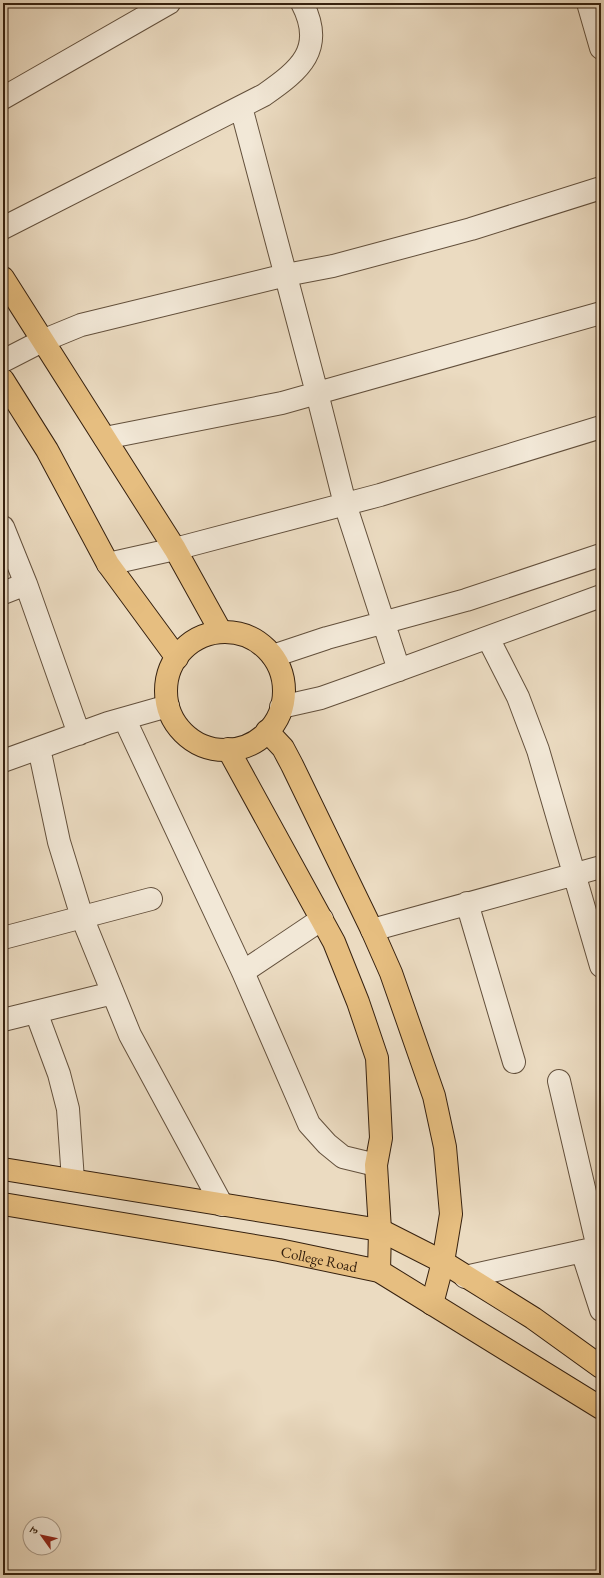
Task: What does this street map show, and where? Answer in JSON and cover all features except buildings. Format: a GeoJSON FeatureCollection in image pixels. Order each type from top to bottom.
{"type":"FeatureCollection","features":[{"type":"Feature","properties":{"kind":"main road"},"geometry":{"type":"LineString","coordinates":[[3,278],[175,549],[221,632]]}},
{"type":"Feature","properties":{"kind":"main road"},"geometry":{"type":"LineString","coordinates":[[3,380],[47,450],[108,564],[176,658]]}},
{"type":"Feature","properties":{"kind":"main road"},"geometry":{"type":"LineString","coordinates":[[221,632],[240,633],[258,642],[273,656],[281,673],[284,692],[281,707],[271,727],[267,731],[257,740],[240,748],[220,750],[202,745],[186,735],[174,721],[168,706],[166,682],[173,663],[185,647],[202,636],[221,632]]}},
{"type":"Feature","properties":{"kind":"main road"},"geometry":{"type":"LineString","coordinates":[[267,731],[283,748],[292,765],[372,930],[393,980],[434,1096],[445,1147],[451,1214],[443,1262],[432,1304]]}},
{"type":"Feature","properties":{"kind":"main road"},"geometry":{"type":"LineString","coordinates":[[228,749],[334,942],[358,1002],[377,1058],[381,1138],[376,1165],[380,1230],[379,1271]]}},
{"type":"Feature","properties":{"kind":"main road"},"geometry":{"type":"LineString","coordinates":[[3,1169],[380,1230],[443,1262],[533,1318],[601,1367]]}},
{"type":"Feature","properties":{"kind":"main road","name":"College Road"},"geometry":{"type":"LineString","coordinates":[[3,1204],[278,1250],[379,1271],[601,1408]]}},
{"type":"Feature","properties":{"kind":"street"},"geometry":{"type":"LineString","coordinates":[[3,98],[169,3]]}},
{"type":"Feature","properties":{"kind":"street"},"geometry":{"type":"LineString","coordinates":[[3,228],[264,95],[290,77],[306,58],[312,41],[310,18],[302,3]]}},
{"type":"Feature","properties":{"kind":"street"},"geometry":{"type":"LineString","coordinates":[[588,3],[601,48]]}},
{"type":"Feature","properties":{"kind":"street"},"geometry":{"type":"LineString","coordinates":[[241,107],[345,504],[399,670]]}},
{"type":"Feature","properties":{"kind":"street"},"geometry":{"type":"LineString","coordinates":[[3,361],[42,341],[81,325],[286,275],[333,266],[471,229],[601,188]]}},
{"type":"Feature","properties":{"kind":"street"},"geometry":{"type":"LineString","coordinates":[[105,438],[282,403],[601,313]]}},
{"type":"Feature","properties":{"kind":"street"},"geometry":{"type":"LineString","coordinates":[[108,564],[175,549],[380,495],[601,427]]}},
{"type":"Feature","properties":{"kind":"street"},"geometry":{"type":"LineString","coordinates":[[3,527],[26,584],[79,734]]}},
{"type":"Feature","properties":{"kind":"street"},"geometry":{"type":"LineString","coordinates":[[273,656],[327,638],[466,600],[601,555]]}},
{"type":"Feature","properties":{"kind":"street"},"geometry":{"type":"LineString","coordinates":[[3,593],[26,584]]}},
{"type":"Feature","properties":{"kind":"street"},"geometry":{"type":"LineString","coordinates":[[281,707],[321,698],[601,596]]}},
{"type":"Feature","properties":{"kind":"street"},"geometry":{"type":"LineString","coordinates":[[488,638],[518,697],[538,750],[601,966]]}},
{"type":"Feature","properties":{"kind":"street"},"geometry":{"type":"LineString","coordinates":[[3,761],[108,724],[168,706]]}},
{"type":"Feature","properties":{"kind":"street"},"geometry":{"type":"LineString","coordinates":[[125,720],[243,972],[309,1124],[327,1144],[343,1157],[376,1165]]}},
{"type":"Feature","properties":{"kind":"street"},"geometry":{"type":"LineString","coordinates":[[39,748],[59,842],[82,917],[130,1035],[222,1205]]}},
{"type":"Feature","properties":{"kind":"street"},"geometry":{"type":"LineString","coordinates":[[372,930],[601,867]]}},
{"type":"Feature","properties":{"kind":"street"},"geometry":{"type":"LineString","coordinates":[[3,938],[151,900]]}},
{"type":"Feature","properties":{"kind":"street"},"geometry":{"type":"LineString","coordinates":[[467,903],[514,1062]]}},
{"type":"Feature","properties":{"kind":"street"},"geometry":{"type":"LineString","coordinates":[[243,972],[322,919]]}},
{"type":"Feature","properties":{"kind":"street"},"geometry":{"type":"LineString","coordinates":[[3,1020],[113,993]]}},
{"type":"Feature","properties":{"kind":"street"},"geometry":{"type":"LineString","coordinates":[[36,1012],[60,1074],[68,1109],[73,1180]]}},
{"type":"Feature","properties":{"kind":"street"},"geometry":{"type":"LineString","coordinates":[[559,1081],[594,1249],[601,1310]]}},
{"type":"Feature","properties":{"kind":"street"},"geometry":{"type":"LineString","coordinates":[[465,1277],[594,1249]]}}]}
